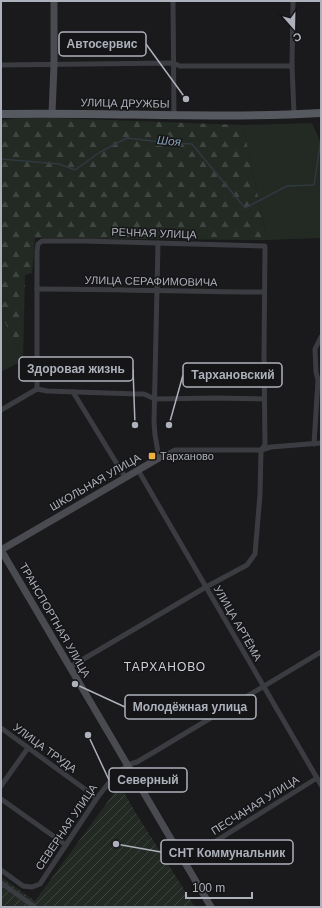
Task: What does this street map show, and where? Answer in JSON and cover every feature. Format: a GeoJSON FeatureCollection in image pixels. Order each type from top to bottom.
{"type":"FeatureCollection","features":[{"type":"Feature","properties":{"kind":"main road","name":"УЛИЦА ДРУЖБЫ"},"geometry":{"type":"LineString","coordinates":[[1,114],[52,113],[174,116],[321,113]]}},
{"type":"Feature","properties":{"kind":"street"},"geometry":{"type":"LineString","coordinates":[[52,113],[54,1]]}},
{"type":"Feature","properties":{"kind":"street"},"geometry":{"type":"LineString","coordinates":[[172,1],[174,116]]}},
{"type":"Feature","properties":{"kind":"street"},"geometry":{"type":"LineString","coordinates":[[292,1],[294,114]]}},
{"type":"Feature","properties":{"kind":"street"},"geometry":{"type":"LineString","coordinates":[[1,65],[173,63],[180,66],[292,66]]}},
{"type":"Feature","properties":{"kind":"street","name":"РЕЧНАЯ УЛИЦА"},"geometry":{"type":"LineString","coordinates":[[37,289],[38,244],[42,241],[84,241],[265,246],[264,292]]}},
{"type":"Feature","properties":{"kind":"street"},"geometry":{"type":"LineString","coordinates":[[158,243],[155,435],[159,458],[175,450],[261,450],[271,447],[321,443]]}},
{"type":"Feature","properties":{"kind":"street"},"geometry":{"type":"LineString","coordinates":[[37,289],[37,390]]}},
{"type":"Feature","properties":{"kind":"street","name":"УЛИЦА СЕРАФИМОВИЧА"},"geometry":{"type":"LineString","coordinates":[[37,289],[264,292]]}},
{"type":"Feature","properties":{"kind":"street"},"geometry":{"type":"LineString","coordinates":[[70,667],[206,587],[247,565],[255,554],[260,495],[261,450],[264,445],[264,292]]}},
{"type":"Feature","properties":{"kind":"street"},"geometry":{"type":"LineString","coordinates":[[314,444],[318,380],[316,372],[315,349],[321,337]]}},
{"type":"Feature","properties":{"kind":"street"},"geometry":{"type":"LineString","coordinates":[[1,410],[37,390],[144,394],[155,399],[264,399]]}},
{"type":"Feature","properties":{"kind":"street"},"geometry":{"type":"LineString","coordinates":[[73,392],[126,477]]}},
{"type":"Feature","properties":{"kind":"street","name":"ШКОЛЬНАЯ УЛИЦА"},"geometry":{"type":"LineString","coordinates":[[1,550],[159,458]]}},
{"type":"Feature","properties":{"kind":"street","name":"УЛИЦА АРТЁМА"},"geometry":{"type":"LineString","coordinates":[[138,470],[321,785]]}},
{"type":"Feature","properties":{"kind":"street","name":"ТРАНСПОРТНАЯ УЛИЦА"},"geometry":{"type":"LineString","coordinates":[[1,550],[211,907]]}},
{"type":"Feature","properties":{"kind":"street","name":"СЕВЕРНАЯ УЛИЦА"},"geometry":{"type":"LineString","coordinates":[[1,870],[23,886],[32,887],[40,884],[97,798],[111,780],[127,764],[137,762],[148,756],[321,652]]}},
{"type":"Feature","properties":{"kind":"street","name":"УЛИЦА ТРУДА"},"geometry":{"type":"LineString","coordinates":[[1,728],[97,798]]}},
{"type":"Feature","properties":{"kind":"street"},"geometry":{"type":"LineString","coordinates":[[1,786],[28,748]]}},
{"type":"Feature","properties":{"kind":"street","name":"ПЕСЧАНАЯ УЛИЦА"},"geometry":{"type":"LineString","coordinates":[[184,861],[317,778]]}},
{"type":"Feature","properties":{"kind":"street"},"geometry":{"type":"LineString","coordinates":[[1,799],[66,845]]}},
{"type":"Feature","properties":{"kind":"street"},"geometry":{"type":"LineString","coordinates":[[1,883],[35,907]]}},
{"type":"Feature","properties":{"kind":"green space"},"geometry":{"type":"Polygon","coordinates":[[[29,117],[243,125],[267,240],[35,238],[32,273],[25,275],[23,358],[1,315],[1,120],[29,117]]]}},
{"type":"Feature","properties":{"kind":"green space"},"geometry":{"type":"Polygon","coordinates":[[[312,123],[321,143],[321,238],[267,240],[243,125],[312,123]]]}},
{"type":"Feature","properties":{"kind":"green space"},"geometry":{"type":"Polygon","coordinates":[[[1,315],[24,360],[1,372],[1,315]]]}},
{"type":"Feature","properties":{"kind":"green space"},"geometry":{"type":"Polygon","coordinates":[[[120,785],[195,907],[1,907],[1,877],[35,901],[120,785]]]}},
{"type":"Feature","properties":{"kind":"waterway","name":"Шоя"},"geometry":{"type":"LineString","coordinates":[[1,159],[59,164],[75,170],[100,152],[127,138],[192,144],[245,208],[287,186],[314,185],[321,139]]}},
{"type":"Feature","properties":{"kind":"place","name":"Автосервис"},"geometry":{"type":"Point","coordinates":[186,99]}},
{"type":"Feature","properties":{"kind":"place","name":"Здоровая жизнь"},"geometry":{"type":"Point","coordinates":[135,425]}},
{"type":"Feature","properties":{"kind":"place","name":"Тархановский"},"geometry":{"type":"Point","coordinates":[169,425]}},
{"type":"Feature","properties":{"kind":"place","name":"Тарханово"},"geometry":{"type":"Point","coordinates":[152,456]}},
{"type":"Feature","properties":{"kind":"place","name":"Молодёжная улица"},"geometry":{"type":"Point","coordinates":[75,684]}},
{"type":"Feature","properties":{"kind":"place","name":"Северный"},"geometry":{"type":"Point","coordinates":[88,735]}},
{"type":"Feature","properties":{"kind":"place","name":"СНТ Коммунальник"},"geometry":{"type":"Point","coordinates":[116,844]}},
{"type":"Feature","properties":{"kind":"district","name":"ТАРХАНОВО"},"geometry":{"type":"Point","coordinates":[165,667]}}]}
